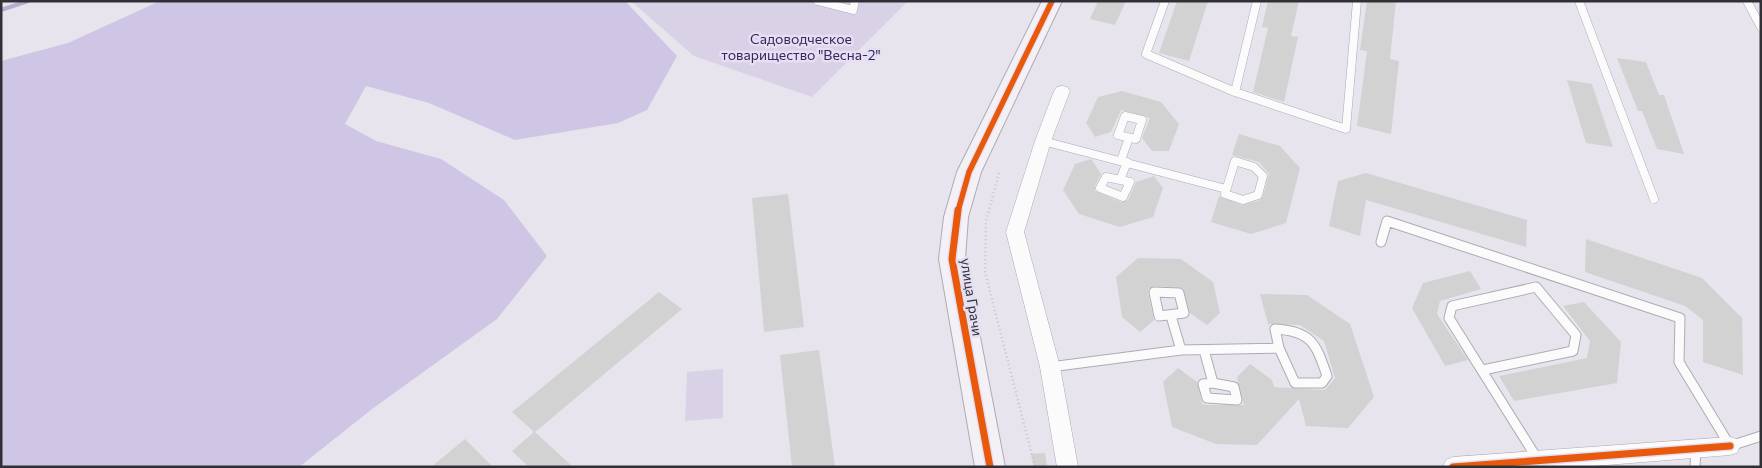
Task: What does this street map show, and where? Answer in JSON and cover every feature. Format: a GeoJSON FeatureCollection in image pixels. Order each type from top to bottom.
{"type":"FeatureCollection","features":[{"type":"Feature","properties":{"kind":"street","name":"улица Грачи"},"geometry":{"type":"LineString","coordinates":[[990,467],[952,259],[956,217],[969,172],[1052,1]]}},
{"type":"Feature","properties":{"kind":"street"},"geometry":{"type":"LineString","coordinates":[[1062,91],[1043,141],[1016,232],[1050,367],[1068,467]]}},
{"type":"Feature","properties":{"kind":"street"},"geometry":{"type":"LineString","coordinates":[[1464,466],[1695,458],[1730,446]]}},
{"type":"Feature","properties":{"kind":"lane"},"geometry":{"type":"LineString","coordinates":[[818,1],[853,10],[855,1]]}},
{"type":"Feature","properties":{"kind":"lane"},"geometry":{"type":"LineString","coordinates":[[1164,1],[1146,54],[1235,92],[1346,129],[1357,1]]}},
{"type":"Feature","properties":{"kind":"lane"},"geometry":{"type":"LineString","coordinates":[[1235,92],[1258,1]]}},
{"type":"Feature","properties":{"kind":"lane"},"geometry":{"type":"LineString","coordinates":[[1579,1],[1654,198]]}},
{"type":"Feature","properties":{"kind":"lane"},"geometry":{"type":"LineString","coordinates":[[1747,1],[1761,27]]}},
{"type":"Feature","properties":{"kind":"lane"},"geometry":{"type":"LineString","coordinates":[[1120,180],[1129,138]]}},
{"type":"Feature","properties":{"kind":"lane"},"geometry":{"type":"LineString","coordinates":[[1043,141],[1226,189]]}},
{"type":"Feature","properties":{"kind":"lane"},"geometry":{"type":"LineString","coordinates":[[1235,161],[1254,167],[1263,176],[1258,195],[1250,198],[1243,200],[1225,194],[1226,189],[1235,161]]}},
{"type":"Feature","properties":{"kind":"lane"},"geometry":{"type":"LineString","coordinates":[[1381,242],[1387,221],[1680,318],[1679,362],[1730,446],[1761,436]]}},
{"type":"Feature","properties":{"kind":"lane"},"geometry":{"type":"LineString","coordinates":[[1536,287],[1543,272]]}},
{"type":"Feature","properties":{"kind":"lane"},"geometry":{"type":"LineString","coordinates":[[1528,463],[1484,370],[1449,318],[1452,306],[1536,287]]}},
{"type":"Feature","properties":{"kind":"lane"},"geometry":{"type":"LineString","coordinates":[[1484,370],[1573,351],[1576,335],[1536,287]]}},
{"type":"Feature","properties":{"kind":"lane"},"geometry":{"type":"LineString","coordinates":[[1171,316],[1181,350]]}},
{"type":"Feature","properties":{"kind":"lane"},"geometry":{"type":"LineString","coordinates":[[1275,329],[1296,329],[1316,344],[1327,376],[1322,383],[1295,384],[1279,348],[1275,329]]}},
{"type":"Feature","properties":{"kind":"lane"},"geometry":{"type":"LineString","coordinates":[[1050,367],[1181,350],[1279,348]]}},
{"type":"Feature","properties":{"kind":"lane"},"geometry":{"type":"LineString","coordinates":[[1204,350],[1213,383]]}},
{"type":"Feature","properties":{"kind":"path"},"geometry":{"type":"LineString","coordinates":[[999,173],[986,221],[985,272],[1035,467]]}},
{"type":"Feature","properties":{"kind":"green space","name":"Садоводческое товарищество \"Весна-2\""},"geometry":{"type":"Polygon","coordinates":[[[631,1],[908,1],[812,97],[694,56],[631,1]]]}},
{"type":"Feature","properties":{"kind":"green space"},"geometry":{"type":"Polygon","coordinates":[[[723,369],[723,418],[685,421],[687,372],[723,369]]]}},
{"type":"Feature","properties":{"kind":"shaded area"},"geometry":{"type":"Polygon","coordinates":[[[160,1],[625,1],[677,56],[647,110],[618,123],[515,140],[429,103],[366,86],[345,124],[376,141],[441,159],[504,200],[547,256],[497,319],[372,409],[299,467],[1,467],[1,61],[68,43],[160,1]]]}},
{"type":"Feature","properties":{"kind":"building"},"geometry":{"type":"Polygon","coordinates":[[[1098,1],[1126,1],[1115,25],[1090,19],[1098,1]]]}},
{"type":"Feature","properties":{"kind":"building"},"geometry":{"type":"Polygon","coordinates":[[[1177,1],[1208,1],[1189,61],[1159,53],[1177,1]]]}},
{"type":"Feature","properties":{"kind":"building"},"geometry":{"type":"Polygon","coordinates":[[[1268,1],[1299,1],[1291,36],[1298,37],[1284,102],[1253,92],[1268,28],[1262,27],[1268,1]]]}},
{"type":"Feature","properties":{"kind":"building"},"geometry":{"type":"Polygon","coordinates":[[[1367,1],[1396,1],[1390,59],[1399,61],[1391,134],[1357,126],[1367,51],[1360,50],[1367,1]]]}},
{"type":"Feature","properties":{"kind":"building"},"geometry":{"type":"Polygon","coordinates":[[[1617,58],[1646,62],[1659,95],[1664,95],[1684,154],[1657,149],[1642,111],[1638,111],[1617,58]]]}},
{"type":"Feature","properties":{"kind":"building"},"geometry":{"type":"Polygon","coordinates":[[[1567,80],[1592,84],[1613,147],[1586,143],[1567,80]]]}},
{"type":"Feature","properties":{"kind":"building"},"geometry":{"type":"Polygon","coordinates":[[[1122,91],[1161,102],[1179,124],[1169,151],[1152,151],[1142,138],[1150,118],[1121,110],[1111,132],[1095,137],[1086,123],[1098,97],[1122,91]]]}},
{"type":"Feature","properties":{"kind":"building"},"geometry":{"type":"Polygon","coordinates":[[[1239,134],[1280,146],[1300,168],[1286,223],[1251,234],[1211,222],[1219,196],[1242,205],[1260,200],[1263,196],[1269,174],[1259,162],[1232,155],[1239,134]]]}},
{"type":"Feature","properties":{"kind":"building"},"geometry":{"type":"Polygon","coordinates":[[[1091,159],[1101,174],[1095,186],[1095,191],[1121,202],[1128,200],[1136,182],[1154,176],[1163,188],[1153,217],[1120,227],[1079,214],[1063,190],[1075,164],[1091,159]]]}},
{"type":"Feature","properties":{"kind":"building"},"geometry":{"type":"Polygon","coordinates":[[[1366,173],[1527,220],[1526,247],[1366,200],[1360,236],[1329,226],[1338,181],[1366,173]]]}},
{"type":"Feature","properties":{"kind":"building"},"geometry":{"type":"Polygon","coordinates":[[[788,194],[804,327],[764,332],[752,198],[788,194]]]}},
{"type":"Feature","properties":{"kind":"building"},"geometry":{"type":"Polygon","coordinates":[[[1586,239],[1702,278],[1742,318],[1743,375],[1703,362],[1703,320],[1685,306],[1585,272],[1586,239]]]}},
{"type":"Feature","properties":{"kind":"building"},"geometry":{"type":"Polygon","coordinates":[[[1138,258],[1181,259],[1213,282],[1220,313],[1207,325],[1190,313],[1183,288],[1154,286],[1148,289],[1148,293],[1154,320],[1140,332],[1122,317],[1116,277],[1138,258]]]}},
{"type":"Feature","properties":{"kind":"building"},"geometry":{"type":"Polygon","coordinates":[[[1470,271],[1481,289],[1440,301],[1437,314],[1468,360],[1445,366],[1412,308],[1423,283],[1470,271]]]}},
{"type":"Feature","properties":{"kind":"building"},"geometry":{"type":"Polygon","coordinates":[[[659,292],[682,309],[535,432],[573,467],[529,467],[512,451],[534,432],[512,412],[659,292]]]}},
{"type":"Feature","properties":{"kind":"building"},"geometry":{"type":"Polygon","coordinates":[[[1260,294],[1307,295],[1350,324],[1374,397],[1348,428],[1306,426],[1299,399],[1257,445],[1216,444],[1172,427],[1163,382],[1178,368],[1197,382],[1202,404],[1207,405],[1244,405],[1237,377],[1250,364],[1272,380],[1274,387],[1322,390],[1326,389],[1335,378],[1324,341],[1300,325],[1268,324],[1260,294]]]}},
{"type":"Feature","properties":{"kind":"building"},"geometry":{"type":"Polygon","coordinates":[[[1584,302],[1621,342],[1617,383],[1514,401],[1499,376],[1587,358],[1590,341],[1563,306],[1584,302]]]}},
{"type":"Feature","properties":{"kind":"building"},"geometry":{"type":"Polygon","coordinates":[[[819,350],[835,467],[792,467],[780,355],[819,350]]]}},
{"type":"Feature","properties":{"kind":"building"},"geometry":{"type":"Polygon","coordinates":[[[465,439],[493,467],[431,467],[465,439]]]}},
{"type":"Feature","properties":{"kind":"building"},"geometry":{"type":"Polygon","coordinates":[[[1045,453],[1047,467],[1034,467],[1031,454],[1045,453]]]}},
{"type":"Feature","properties":{"kind":"waterway"},"geometry":{"type":"LineString","coordinates":[[1,10],[28,1]]}},
{"type":"Feature","properties":{"kind":"cycle path"},"geometry":{"type":"LineString","coordinates":[[990,467],[952,259],[956,217],[969,172],[1052,1]]}},
{"type":"Feature","properties":{"kind":"cycle path"},"geometry":{"type":"LineString","coordinates":[[1453,467],[1730,446]]}}]}
